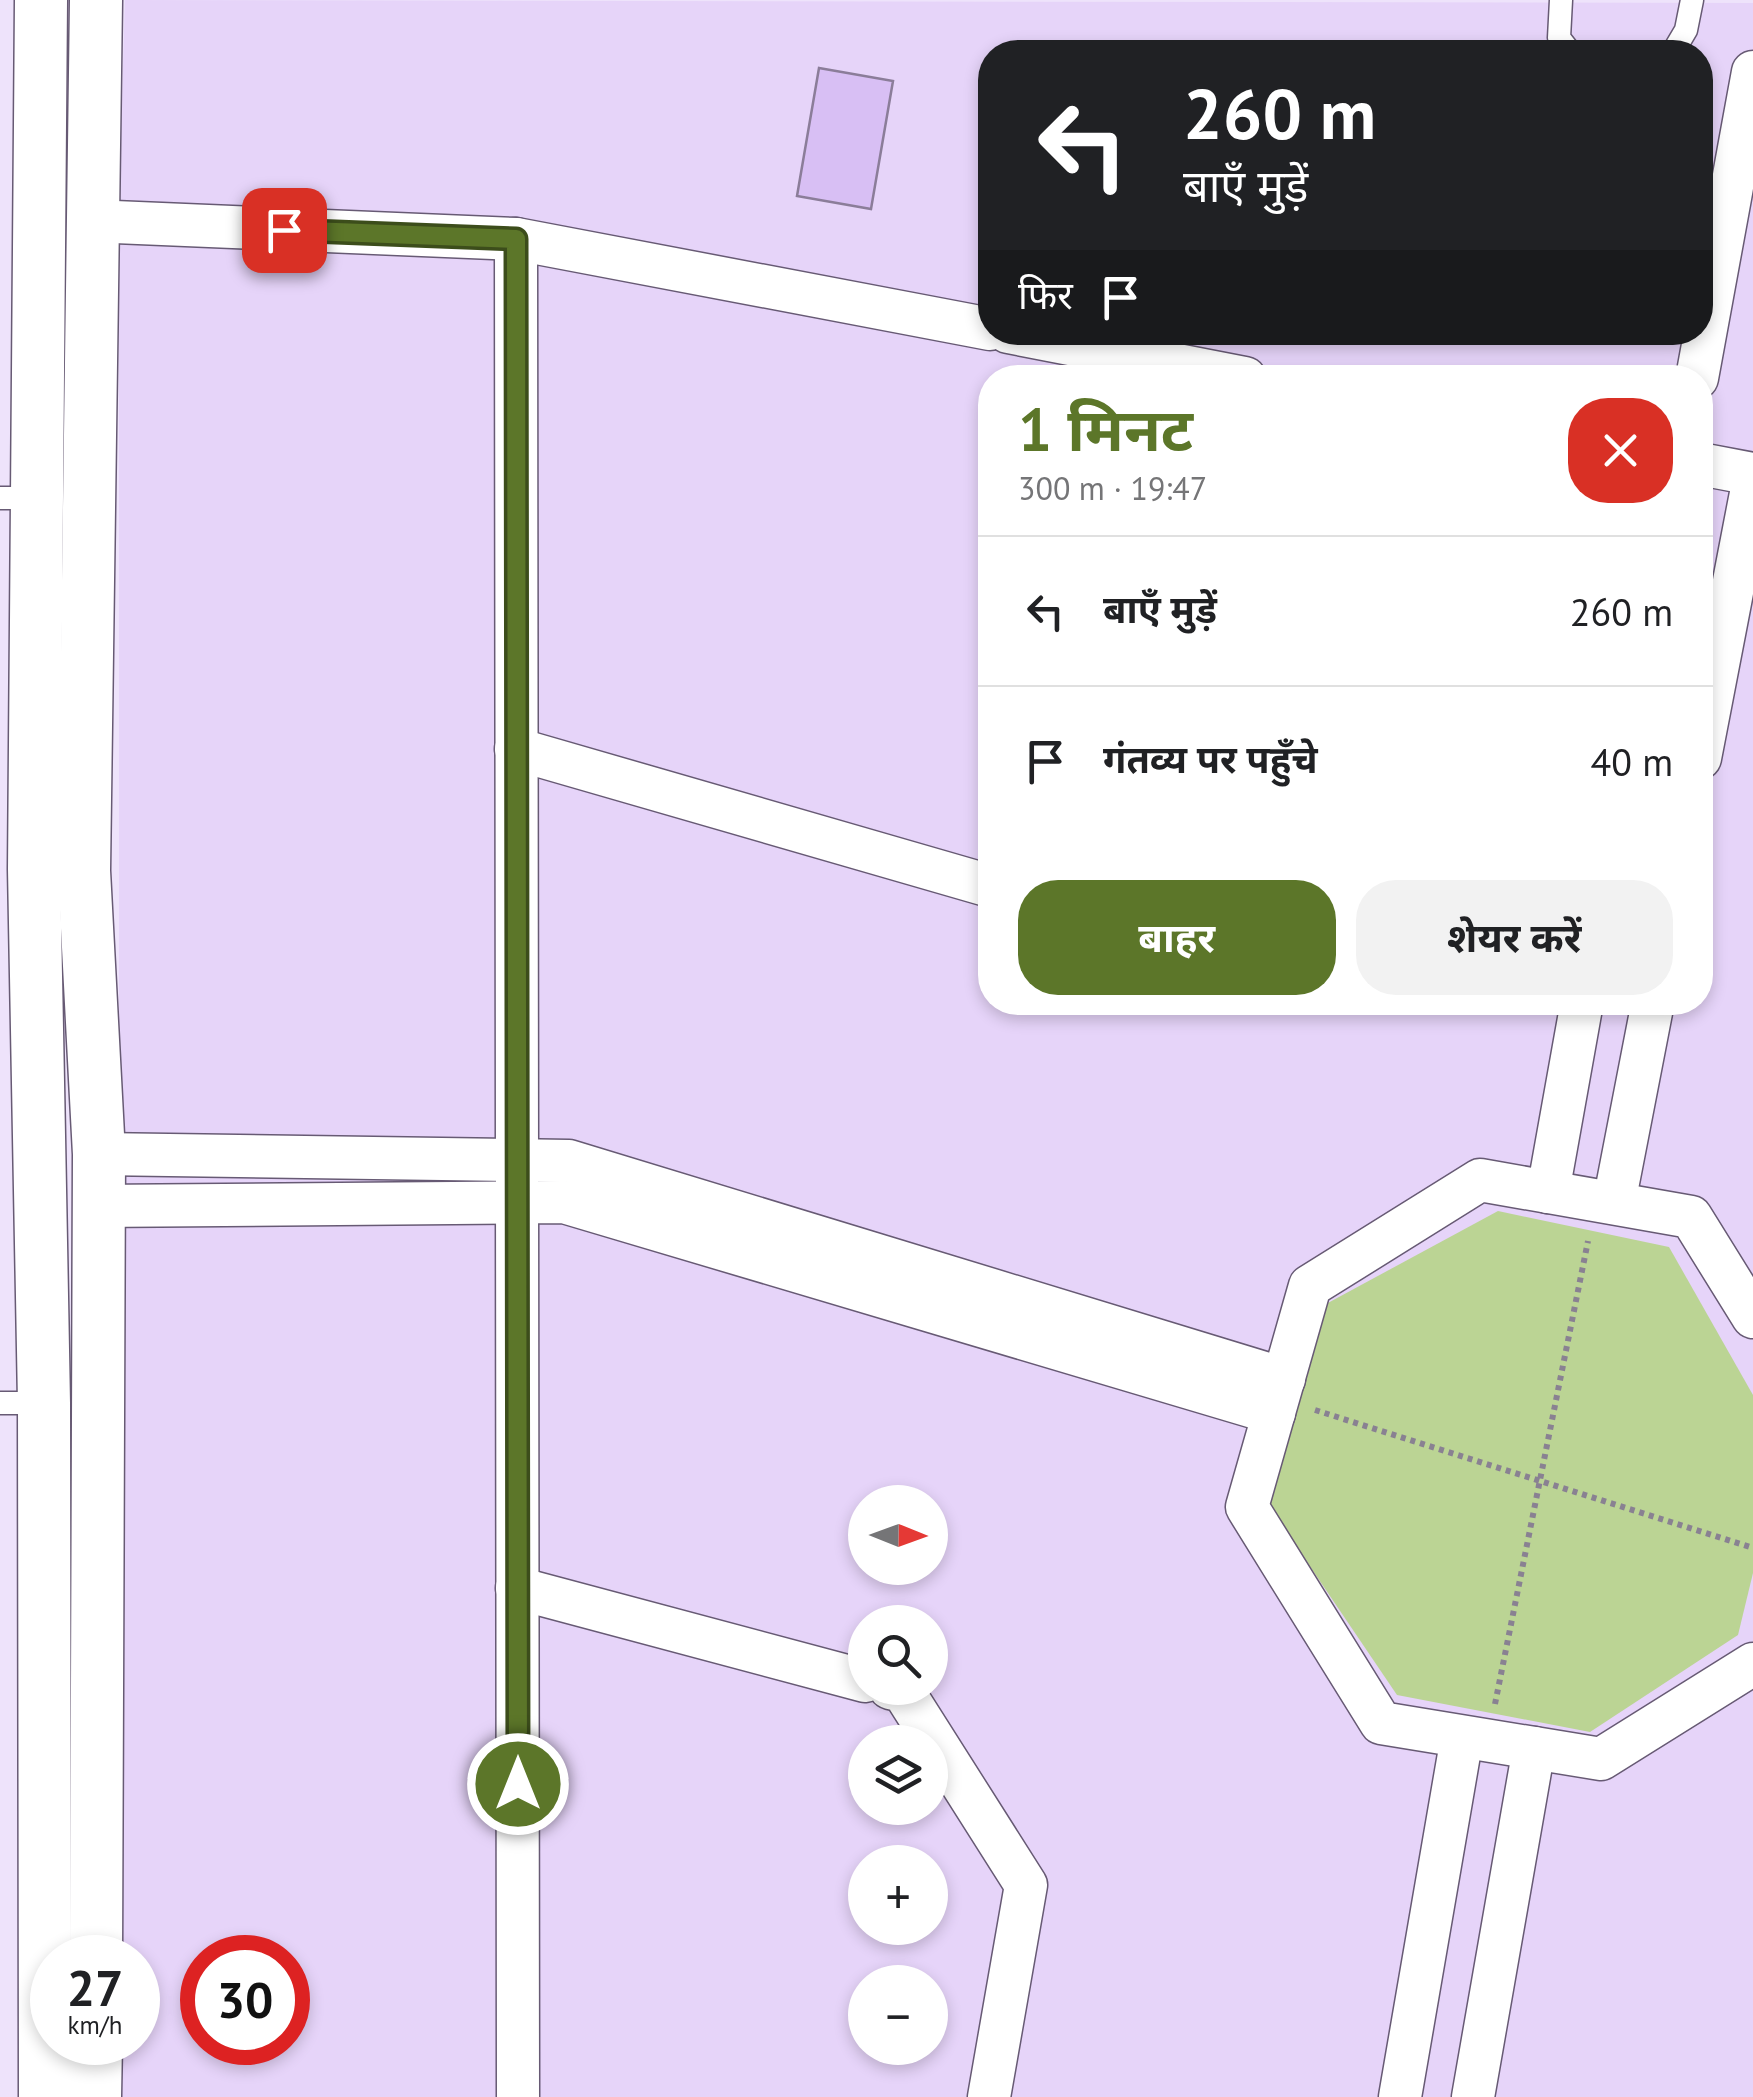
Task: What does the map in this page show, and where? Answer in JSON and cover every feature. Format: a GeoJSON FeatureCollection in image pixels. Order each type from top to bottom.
{"type":"FeatureCollection","features":[{"type":"Feature","properties":{"kind":"street"},"geometry":{"type":"LineString","coordinates":[[41,0],[18,498],[51,870],[98,1154],[96,1935]]}},
{"type":"Feature","properties":{"kind":"street"},"geometry":{"type":"LineString","coordinates":[[45,2097],[22,1403],[51,870],[91,494],[90,222],[96,0]]}},
{"type":"Feature","properties":{"kind":"street"},"geometry":{"type":"LineString","coordinates":[[1713,291],[1753,72]]}},
{"type":"Feature","properties":{"kind":"street"},"geometry":{"type":"LineString","coordinates":[[90,222],[516,239],[978,327]]}},
{"type":"Feature","properties":{"kind":"street"},"geometry":{"type":"LineString","coordinates":[[516,239],[518,2097]]}},
{"type":"Feature","properties":{"kind":"street"},"geometry":{"type":"LineString","coordinates":[[1075,345],[1178,365]]}},
{"type":"Feature","properties":{"kind":"street"},"geometry":{"type":"LineString","coordinates":[[1713,466],[1753,474]]}},
{"type":"Feature","properties":{"kind":"street"},"geometry":{"type":"LineString","coordinates":[[1713,691],[1753,483]]}},
{"type":"Feature","properties":{"kind":"street"},"geometry":{"type":"LineString","coordinates":[[516,749],[978,883]]}},
{"type":"Feature","properties":{"kind":"street"},"geometry":{"type":"LineString","coordinates":[[1548,1192],[1580,1015]]}},
{"type":"Feature","properties":{"kind":"street"},"geometry":{"type":"LineString","coordinates":[[1606,1202],[1650,1015]]}},
{"type":"Feature","properties":{"kind":"street"},"geometry":{"type":"LineString","coordinates":[[98,1154],[568,1161],[1279,1397]]}},
{"type":"Feature","properties":{"kind":"street"},"geometry":{"type":"LineString","coordinates":[[1753,1317],[1691,1217],[1480,1180],[1310,1286],[1248,1507],[1381,1724],[1601,1759],[1753,1664]]}},
{"type":"Feature","properties":{"kind":"street"},"geometry":{"type":"LineString","coordinates":[[95,1206],[564,1202],[1279,1397]]}},
{"type":"Feature","properties":{"kind":"street"},"geometry":{"type":"LineString","coordinates":[[517,1588],[848,1676]]}},
{"type":"Feature","properties":{"kind":"street"},"geometry":{"type":"LineString","coordinates":[[912,1705],[1026,1885],[990,2097]]}},
{"type":"Feature","properties":{"kind":"street"},"geometry":{"type":"LineString","coordinates":[[1400,2097],[1475,1739]]}},
{"type":"Feature","properties":{"kind":"street"},"geometry":{"type":"LineString","coordinates":[[1473,2097],[1534,1748]]}},
{"type":"Feature","properties":{"kind":"street"},"geometry":{"type":"LineString","coordinates":[[95,2097],[96,2065]]}},
{"type":"Feature","properties":{"kind":"lane"},"geometry":{"type":"LineString","coordinates":[[1561,0],[1561,40]]}},
{"type":"Feature","properties":{"kind":"lane"},"geometry":{"type":"LineString","coordinates":[[1680,40],[1692,0]]}},
{"type":"Feature","properties":{"kind":"lane"},"geometry":{"type":"LineString","coordinates":[[18,498],[91,494]]}},
{"type":"Feature","properties":{"kind":"path"},"geometry":{"type":"LineString","coordinates":[[1475,1739],[1606,1202]]}},
{"type":"Feature","properties":{"kind":"path"},"geometry":{"type":"LineString","coordinates":[[1279,1397],[1753,1548]]}},
{"type":"Feature","properties":{"kind":"shaded area"},"geometry":{"type":"Polygon","coordinates":[[[125,0],[1753,3],[1753,2097],[119,2097],[119,2065],[160,2065],[160,1935],[119,1935],[119,200],[125,0]]]}},
{"type":"Feature","properties":{"kind":"green space"},"geometry":{"type":"Polygon","coordinates":[[[1498,1211],[1669,1247],[1753,1395],[1753,1573],[1738,1635],[1590,1732],[1397,1695],[1269,1506],[1326,1304],[1498,1211]]]}},
{"type":"Feature","properties":{"kind":"building"},"geometry":{"type":"Polygon","coordinates":[[[819,68],[893,81],[871,209],[797,196],[819,68]]]}},
{"type":"Feature","properties":{"kind":"route"},"geometry":{"type":"LineString","coordinates":[[284,230],[516,239],[518,1784]]}}]}
